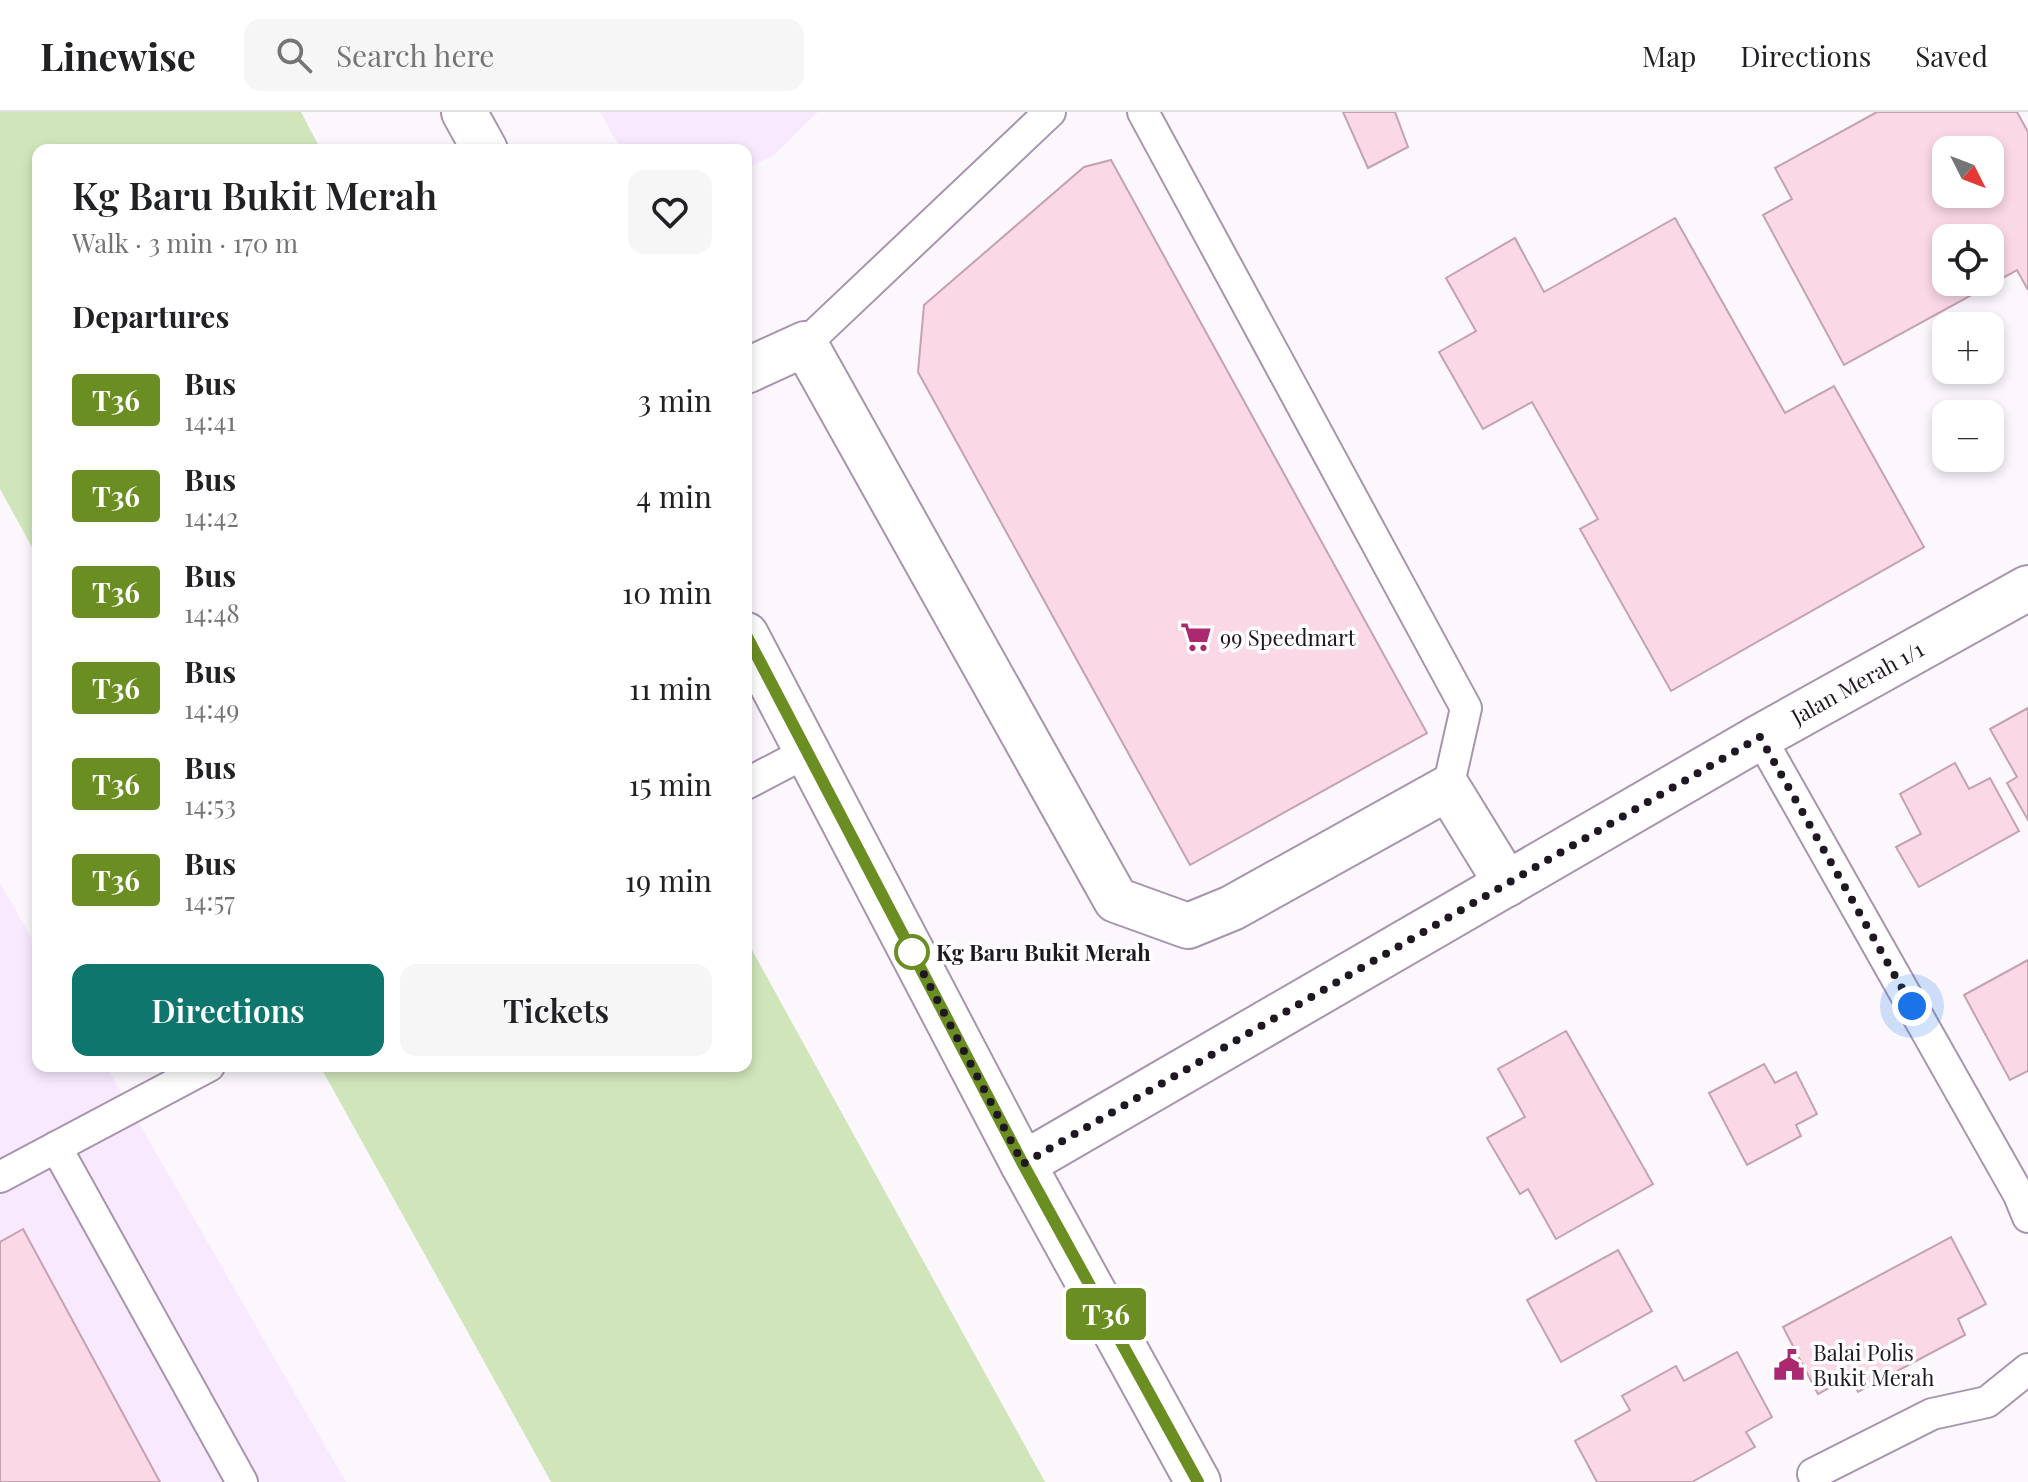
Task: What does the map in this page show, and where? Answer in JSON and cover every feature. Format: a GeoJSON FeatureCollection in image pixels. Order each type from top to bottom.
{"type":"FeatureCollection","features":[{"type":"Feature","properties":{"kind":"street"},"geometry":{"type":"LineString","coordinates":[[464,112],[482,144]]}},
{"type":"Feature","properties":{"kind":"street"},"geometry":{"type":"LineString","coordinates":[[752,368],[805,344],[1116,900],[1188,926],[1232,908],[1448,788],[1507,884]]}},
{"type":"Feature","properties":{"kind":"street","name":"Jalan Merah 1/1"},"geometry":{"type":"LineString","coordinates":[[1023,1164],[1760,737],[2028,588]]}},
{"type":"Feature","properties":{"kind":"street"},"geometry":{"type":"LineString","coordinates":[[752,647],[1023,1164],[1198,1482]]}},
{"type":"Feature","properties":{"kind":"lane"},"geometry":{"type":"LineString","coordinates":[[805,344],[1050,112]]}},
{"type":"Feature","properties":{"kind":"lane"},"geometry":{"type":"LineString","coordinates":[[1143,112],[1466,708],[1448,788]]}},
{"type":"Feature","properties":{"kind":"lane"},"geometry":{"type":"LineString","coordinates":[[1760,737],[2019,1195],[2028,1217]]}},
{"type":"Feature","properties":{"kind":"lane"},"geometry":{"type":"LineString","coordinates":[[752,781],[807,752]]}},
{"type":"Feature","properties":{"kind":"lane"},"geometry":{"type":"LineString","coordinates":[[0,1177],[198,1072]]}},
{"type":"Feature","properties":{"kind":"lane"},"geometry":{"type":"LineString","coordinates":[[56,1147],[242,1482]]}},
{"type":"Feature","properties":{"kind":"lane"},"geometry":{"type":"LineString","coordinates":[[1813,1474],[1932,1414],[1987,1402],[2028,1369]]}},
{"type":"Feature","properties":{"kind":"shaded area"},"geometry":{"type":"Polygon","coordinates":[[[600,112],[818,112],[774,155],[752,165],[752,144],[618,144],[600,112]]]}},
{"type":"Feature","properties":{"kind":"shaded area"},"geometry":{"type":"Polygon","coordinates":[[[0,883],[32,939],[32,1072],[109,1072],[346,1482],[0,1482],[0,883]]]}},
{"type":"Feature","properties":{"kind":"green space"},"geometry":{"type":"Polygon","coordinates":[[[0,112],[301,112],[318,144],[32,144],[32,547],[0,489],[0,112]]]}},
{"type":"Feature","properties":{"kind":"green space"},"geometry":{"type":"Polygon","coordinates":[[[752,950],[1045,1482],[551,1482],[323,1072],[752,1072],[752,950]]]}},
{"type":"Feature","properties":{"kind":"building"},"geometry":{"type":"Polygon","coordinates":[[[1343,112],[1395,112],[1408,147],[1368,168],[1343,112]]]}},
{"type":"Feature","properties":{"kind":"building"},"geometry":{"type":"Polygon","coordinates":[[[1877,112],[2017,112],[2028,132],[2028,290],[2017,270],[2004,277],[2004,224],[1932,224],[1932,296],[1970,296],[1941,312],[1932,312],[1932,317],[1844,365],[1763,215],[1792,199],[1775,168],[1877,112]]]}},
{"type":"Feature","properties":{"kind":"building"},"geometry":{"type":"Polygon","coordinates":[[[1111,160],[1427,733],[1190,865],[918,372],[924,305],[1084,167],[1111,160]]]}},
{"type":"Feature","properties":{"kind":"building"},"geometry":{"type":"Polygon","coordinates":[[[1675,218],[1785,413],[1834,386],[1924,547],[1671,691],[1580,529],[1598,519],[1532,402],[1483,429],[1439,352],[1476,331],[1446,278],[1515,238],[1544,292],[1675,218]]]}},
{"type":"Feature","properties":{"kind":"building"},"geometry":{"type":"Polygon","coordinates":[[[2028,708],[2028,820],[2007,783],[2017,777],[1990,729],[2028,708]]]}},
{"type":"Feature","properties":{"kind":"building"},"geometry":{"type":"Polygon","coordinates":[[[1955,763],[1969,789],[1990,778],[2019,831],[1919,887],[1896,847],[1921,834],[1900,794],[1955,763]]]}},
{"type":"Feature","properties":{"kind":"building"},"geometry":{"type":"Polygon","coordinates":[[[2028,960],[2028,1071],[2010,1080],[1964,995],[2028,960]]]}},
{"type":"Feature","properties":{"kind":"building"},"geometry":{"type":"Polygon","coordinates":[[[1566,1031],[1653,1184],[1556,1239],[1528,1189],[1520,1194],[1487,1138],[1525,1117],[1498,1069],[1566,1031]]]}},
{"type":"Feature","properties":{"kind":"building"},"geometry":{"type":"Polygon","coordinates":[[[1764,1064],[1775,1083],[1796,1072],[1817,1114],[1796,1125],[1801,1136],[1747,1165],[1709,1093],[1764,1064]]]}},
{"type":"Feature","properties":{"kind":"building"},"geometry":{"type":"Polygon","coordinates":[[[23,1229],[160,1482],[0,1482],[0,1242],[23,1229]]]}},
{"type":"Feature","properties":{"kind":"building"},"geometry":{"type":"Polygon","coordinates":[[[1951,1237],[1986,1304],[1958,1319],[1965,1335],[1858,1392],[1850,1376],[1818,1394],[1783,1327],[1951,1237]]]}},
{"type":"Feature","properties":{"kind":"building"},"geometry":{"type":"Polygon","coordinates":[[[1618,1250],[1652,1311],[1561,1362],[1527,1300],[1618,1250]]]}},
{"type":"Feature","properties":{"kind":"building"},"geometry":{"type":"Polygon","coordinates":[[[1737,1352],[1772,1417],[1746,1432],[1755,1447],[1692,1482],[1597,1482],[1575,1441],[1630,1410],[1622,1396],[1676,1366],[1684,1381],[1737,1352]]]}},
{"type":"Feature","properties":{"kind":"bus line","name":"T36"},"geometry":{"type":"LineString","coordinates":[[752,646],[1023,1164],[1198,1482]]}},
{"type":"Feature","properties":{"kind":"place","name":"99 Speedmart"},"geometry":{"type":"Point","coordinates":[1196,637]}},
{"type":"Feature","properties":{"kind":"place","name":"Kg Baru Bukit Merah"},"geometry":{"type":"Point","coordinates":[912,952]}},
{"type":"Feature","properties":{"kind":"place","name":"Balai Polis Bukit Merah"},"geometry":{"type":"Point","coordinates":[1789,1365]}},
{"type":"Feature","properties":{"kind":"route"},"geometry":{"type":"LineString","coordinates":[[912,952],[908,944],[1023,1164],[1760,737],[1912,1006]]}}]}
